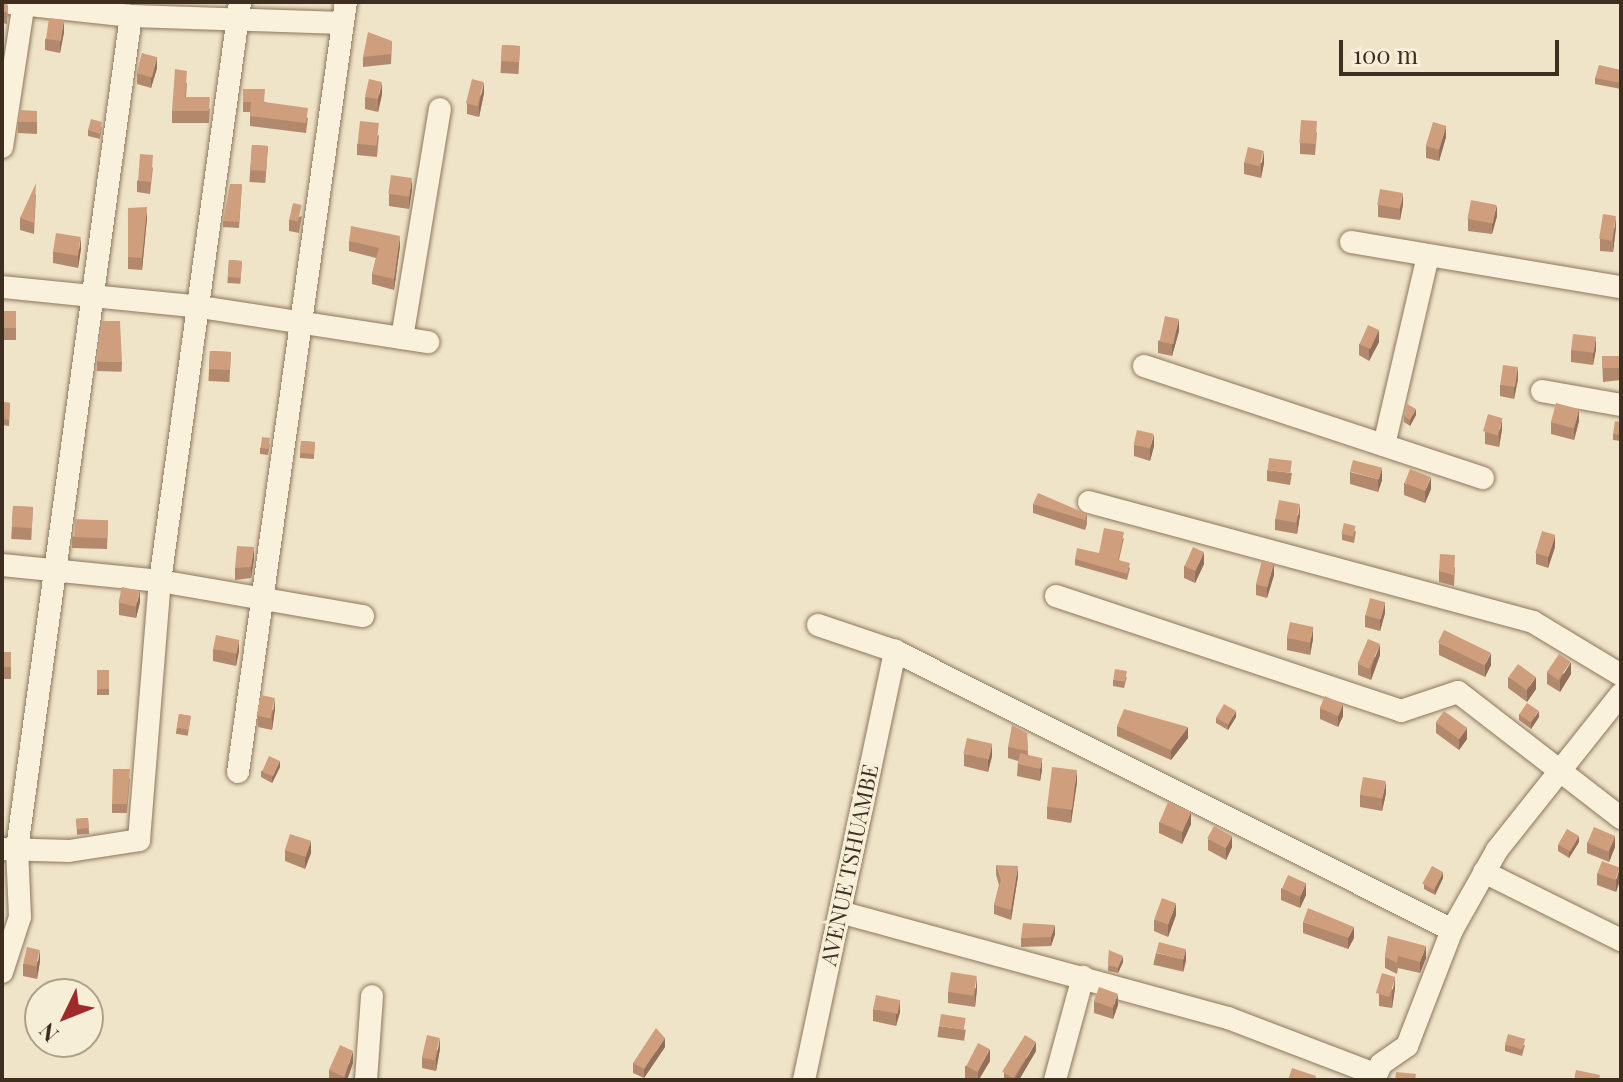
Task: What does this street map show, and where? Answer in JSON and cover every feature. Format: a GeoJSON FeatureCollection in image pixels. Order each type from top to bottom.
{"type":"FeatureCollection","features":[{"type":"Feature","properties":{"kind":"street"},"geometry":{"type":"LineString","coordinates":[[2,147],[17,4],[131,16],[239,10],[345,12],[305,323],[238,772]]}},
{"type":"Feature","properties":{"kind":"street"},"geometry":{"type":"LineString","coordinates":[[10,849],[69,851],[139,840],[160,581],[201,307],[239,10]]}},
{"type":"Feature","properties":{"kind":"street"},"geometry":{"type":"LineString","coordinates":[[2,972],[20,917],[10,849],[93,297],[131,16]]}},
{"type":"Feature","properties":{"kind":"street"},"geometry":{"type":"LineString","coordinates":[[402,338],[440,109]]}},
{"type":"Feature","properties":{"kind":"street"},"geometry":{"type":"LineString","coordinates":[[1351,242],[1621,287]]}},
{"type":"Feature","properties":{"kind":"street"},"geometry":{"type":"LineString","coordinates":[[1384,445],[1428,256]]}},
{"type":"Feature","properties":{"kind":"street"},"geometry":{"type":"LineString","coordinates":[[2,287],[201,307],[428,342]]}},
{"type":"Feature","properties":{"kind":"street"},"geometry":{"type":"LineString","coordinates":[[1144,366],[1483,478]]}},
{"type":"Feature","properties":{"kind":"street"},"geometry":{"type":"LineString","coordinates":[[1542,391],[1621,405]]}},
{"type":"Feature","properties":{"kind":"street"},"geometry":{"type":"LineString","coordinates":[[1089,502],[1533,622],[1621,675]]}},
{"type":"Feature","properties":{"kind":"street"},"geometry":{"type":"LineString","coordinates":[[2,565],[160,581],[363,616]]}},
{"type":"Feature","properties":{"kind":"street"},"geometry":{"type":"LineString","coordinates":[[1056,596],[1401,711],[1458,692],[1555,772],[1621,818]]}},
{"type":"Feature","properties":{"kind":"street"},"geometry":{"type":"LineString","coordinates":[[818,625],[895,651],[1452,930]]}},
{"type":"Feature","properties":{"kind":"street","name":"AVENUE TSHUAMBE"},"geometry":{"type":"LineString","coordinates":[[804,1080],[895,651]]}},
{"type":"Feature","properties":{"kind":"street"},"geometry":{"type":"LineString","coordinates":[[840,912],[1228,1018],[1375,1077],[1407,1046],[1452,930],[1484,872],[1555,772],[1621,694]]}},
{"type":"Feature","properties":{"kind":"street"},"geometry":{"type":"LineString","coordinates":[[1484,872],[1621,940]]}},
{"type":"Feature","properties":{"kind":"street"},"geometry":{"type":"LineString","coordinates":[[1055,1080],[1083,977]]}},
{"type":"Feature","properties":{"kind":"street"},"geometry":{"type":"LineString","coordinates":[[366,1080],[372,996]]}},
{"type":"Feature","properties":{"kind":"building"},"geometry":{"type":"Polygon","coordinates":[[[2,3],[8,5],[7,12],[2,12],[2,3]]]}},
{"type":"Feature","properties":{"kind":"building"},"geometry":{"type":"Polygon","coordinates":[[[49,18],[64,20],[61,41],[46,39],[49,18]]]}},
{"type":"Feature","properties":{"kind":"building"},"geometry":{"type":"Polygon","coordinates":[[[368,32],[392,41],[391,54],[363,57],[368,32]]]}},
{"type":"Feature","properties":{"kind":"building"},"geometry":{"type":"Polygon","coordinates":[[[502,45],[520,46],[519,62],[501,61],[502,45]]]}},
{"type":"Feature","properties":{"kind":"building"},"geometry":{"type":"Polygon","coordinates":[[[142,53],[157,57],[152,77],[137,73],[142,53]]]}},
{"type":"Feature","properties":{"kind":"building"},"geometry":{"type":"Polygon","coordinates":[[[1599,65],[1621,70],[1621,83],[1595,78],[1599,65]]]}},
{"type":"Feature","properties":{"kind":"building"},"geometry":{"type":"Polygon","coordinates":[[[175,69],[187,71],[185,97],[210,97],[209,111],[172,111],[175,69]]]}},
{"type":"Feature","properties":{"kind":"building"},"geometry":{"type":"Polygon","coordinates":[[[369,79],[382,82],[378,99],[365,97],[369,79]]]}},
{"type":"Feature","properties":{"kind":"building"},"geometry":{"type":"Polygon","coordinates":[[[472,79],[484,82],[478,106],[466,103],[472,79]]]}},
{"type":"Feature","properties":{"kind":"building"},"geometry":{"type":"Polygon","coordinates":[[[243,89],[265,89],[264,102],[308,108],[306,123],[250,116],[251,102],[243,102],[243,89]]]}},
{"type":"Feature","properties":{"kind":"building"},"geometry":{"type":"Polygon","coordinates":[[[20,110],[37,111],[37,122],[18,122],[20,110]]]}},
{"type":"Feature","properties":{"kind":"building"},"geometry":{"type":"Polygon","coordinates":[[[91,119],[102,122],[100,134],[88,130],[91,119]]]}},
{"type":"Feature","properties":{"kind":"building"},"geometry":{"type":"Polygon","coordinates":[[[1301,120],[1317,121],[1315,144],[1299,143],[1301,120]]]}},
{"type":"Feature","properties":{"kind":"building"},"geometry":{"type":"Polygon","coordinates":[[[360,121],[379,123],[376,146],[358,144],[360,121]]]}},
{"type":"Feature","properties":{"kind":"building"},"geometry":{"type":"Polygon","coordinates":[[[1433,122],[1446,126],[1439,150],[1426,146],[1433,122]]]}},
{"type":"Feature","properties":{"kind":"building"},"geometry":{"type":"Polygon","coordinates":[[[252,145],[268,146],[266,171],[250,170],[252,145]]]}},
{"type":"Feature","properties":{"kind":"building"},"geometry":{"type":"Polygon","coordinates":[[[1248,147],[1264,151],[1260,166],[1244,163],[1248,147]]]}},
{"type":"Feature","properties":{"kind":"building"},"geometry":{"type":"Polygon","coordinates":[[[140,154],[153,155],[151,182],[138,181],[140,154]]]}},
{"type":"Feature","properties":{"kind":"building"},"geometry":{"type":"Polygon","coordinates":[[[391,175],[412,178],[409,197],[388,194],[391,175]]]}},
{"type":"Feature","properties":{"kind":"building"},"geometry":{"type":"Polygon","coordinates":[[[36,183],[34,223],[20,218],[36,183]]]}},
{"type":"Feature","properties":{"kind":"building"},"geometry":{"type":"Polygon","coordinates":[[[230,184],[242,184],[239,222],[223,221],[230,184]]]}},
{"type":"Feature","properties":{"kind":"building"},"geometry":{"type":"Polygon","coordinates":[[[1380,189],[1403,193],[1400,209],[1377,205],[1380,189]]]}},
{"type":"Feature","properties":{"kind":"building"},"geometry":{"type":"Polygon","coordinates":[[[1471,200],[1497,205],[1493,224],[1467,219],[1471,200]]]}},
{"type":"Feature","properties":{"kind":"building"},"geometry":{"type":"Polygon","coordinates":[[[293,203],[302,205],[298,222],[289,220],[293,203]]]}},
{"type":"Feature","properties":{"kind":"building"},"geometry":{"type":"Polygon","coordinates":[[[147,207],[142,258],[128,257],[128,208],[147,207]]]}},
{"type":"Feature","properties":{"kind":"building"},"geometry":{"type":"Polygon","coordinates":[[[1603,214],[1616,216],[1612,241],[1599,239],[1603,214]]]}},
{"type":"Feature","properties":{"kind":"building"},"geometry":{"type":"Polygon","coordinates":[[[351,226],[400,236],[394,279],[372,274],[379,248],[349,241],[351,226]]]}},
{"type":"Feature","properties":{"kind":"building"},"geometry":{"type":"Polygon","coordinates":[[[56,233],[81,237],[78,256],[53,252],[56,233]]]}},
{"type":"Feature","properties":{"kind":"building"},"geometry":{"type":"Polygon","coordinates":[[[229,260],[242,261],[241,278],[228,277],[229,260]]]}},
{"type":"Feature","properties":{"kind":"building"},"geometry":{"type":"Polygon","coordinates":[[[2,311],[16,311],[16,328],[2,328],[2,311]]]}},
{"type":"Feature","properties":{"kind":"building"},"geometry":{"type":"Polygon","coordinates":[[[1165,316],[1179,319],[1173,344],[1160,341],[1165,316]]]}},
{"type":"Feature","properties":{"kind":"building"},"geometry":{"type":"Polygon","coordinates":[[[102,321],[120,321],[122,362],[97,361],[102,321]]]}},
{"type":"Feature","properties":{"kind":"building"},"geometry":{"type":"Polygon","coordinates":[[[1368,325],[1379,330],[1370,349],[1359,344],[1368,325]]]}},
{"type":"Feature","properties":{"kind":"building"},"geometry":{"type":"Polygon","coordinates":[[[1573,334],[1596,337],[1594,353],[1571,350],[1573,334]]]}},
{"type":"Feature","properties":{"kind":"building"},"geometry":{"type":"Polygon","coordinates":[[[210,351],[231,352],[230,370],[209,369],[210,351]]]}},
{"type":"Feature","properties":{"kind":"building"},"geometry":{"type":"Polygon","coordinates":[[[1602,356],[1621,356],[1621,368],[1602,368],[1602,356]]]}},
{"type":"Feature","properties":{"kind":"building"},"geometry":{"type":"Polygon","coordinates":[[[1503,365],[1518,367],[1515,387],[1500,385],[1503,365]]]}},
{"type":"Feature","properties":{"kind":"building"},"geometry":{"type":"Polygon","coordinates":[[[2,402],[10,403],[9,420],[2,419],[2,402]]]}},
{"type":"Feature","properties":{"kind":"building"},"geometry":{"type":"Polygon","coordinates":[[[1556,403],[1579,409],[1574,429],[1551,422],[1556,403]]]}},
{"type":"Feature","properties":{"kind":"building"},"geometry":{"type":"Polygon","coordinates":[[[1407,404],[1416,409],[1410,420],[1404,416],[1407,404]]]}},
{"type":"Feature","properties":{"kind":"building"},"geometry":{"type":"Polygon","coordinates":[[[1488,414],[1502,418],[1497,435],[1483,431],[1488,414]]]}},
{"type":"Feature","properties":{"kind":"building"},"geometry":{"type":"Polygon","coordinates":[[[1615,421],[1621,422],[1621,435],[1613,434],[1615,421]]]}},
{"type":"Feature","properties":{"kind":"building"},"geometry":{"type":"Polygon","coordinates":[[[1137,430],[1154,434],[1150,448],[1134,445],[1137,430]]]}},
{"type":"Feature","properties":{"kind":"building"},"geometry":{"type":"Polygon","coordinates":[[[262,437],[270,438],[269,449],[261,448],[262,437]]]}},
{"type":"Feature","properties":{"kind":"building"},"geometry":{"type":"Polygon","coordinates":[[[301,441],[315,442],[314,454],[300,453],[301,441]]]}},
{"type":"Feature","properties":{"kind":"building"},"geometry":{"type":"Polygon","coordinates":[[[1269,458],[1292,461],[1290,473],[1268,470],[1269,458]]]}},
{"type":"Feature","properties":{"kind":"building"},"geometry":{"type":"Polygon","coordinates":[[[1353,460],[1382,468],[1379,479],[1350,472],[1353,460]]]}},
{"type":"Feature","properties":{"kind":"building"},"geometry":{"type":"Polygon","coordinates":[[[1410,469],[1431,477],[1425,491],[1405,483],[1410,469]]]}},
{"type":"Feature","properties":{"kind":"building"},"geometry":{"type":"Polygon","coordinates":[[[1038,493],[1087,514],[1085,520],[1033,504],[1038,493]]]}},
{"type":"Feature","properties":{"kind":"building"},"geometry":{"type":"Polygon","coordinates":[[[1279,500],[1300,504],[1296,523],[1275,519],[1279,500]]]}},
{"type":"Feature","properties":{"kind":"building"},"geometry":{"type":"Polygon","coordinates":[[[13,506],[33,507],[32,528],[12,527],[13,506]]]}},
{"type":"Feature","properties":{"kind":"building"},"geometry":{"type":"Polygon","coordinates":[[[75,519],[108,520],[107,538],[74,537],[75,519]]]}},
{"type":"Feature","properties":{"kind":"building"},"geometry":{"type":"Polygon","coordinates":[[[1344,523],[1356,526],[1353,537],[1341,534],[1344,523]]]}},
{"type":"Feature","properties":{"kind":"building"},"geometry":{"type":"Polygon","coordinates":[[[1104,528],[1124,532],[1118,560],[1130,563],[1127,574],[1075,559],[1077,548],[1099,553],[1104,528]]]}},
{"type":"Feature","properties":{"kind":"building"},"geometry":{"type":"Polygon","coordinates":[[[1542,531],[1555,535],[1549,557],[1535,553],[1542,531]]]}},
{"type":"Feature","properties":{"kind":"building"},"geometry":{"type":"Polygon","coordinates":[[[237,546],[254,547],[251,567],[235,568],[237,546]]]}},
{"type":"Feature","properties":{"kind":"building"},"geometry":{"type":"Polygon","coordinates":[[[1193,547],[1204,552],[1195,571],[1184,566],[1193,547]]]}},
{"type":"Feature","properties":{"kind":"building"},"geometry":{"type":"Polygon","coordinates":[[[1440,554],[1455,555],[1454,575],[1439,571],[1440,554]]]}},
{"type":"Feature","properties":{"kind":"building"},"geometry":{"type":"Polygon","coordinates":[[[1262,560],[1274,563],[1268,587],[1256,584],[1262,560]]]}},
{"type":"Feature","properties":{"kind":"building"},"geometry":{"type":"Polygon","coordinates":[[[122,587],[140,591],[136,607],[118,603],[122,587]]]}},
{"type":"Feature","properties":{"kind":"building"},"geometry":{"type":"Polygon","coordinates":[[[1370,598],[1385,602],[1381,620],[1365,615],[1370,598]]]}},
{"type":"Feature","properties":{"kind":"building"},"geometry":{"type":"Polygon","coordinates":[[[1290,622],[1313,627],[1310,643],[1287,638],[1290,622]]]}},
{"type":"Feature","properties":{"kind":"building"},"geometry":{"type":"Polygon","coordinates":[[[1444,630],[1491,653],[1485,665],[1438,643],[1444,630]]]}},
{"type":"Feature","properties":{"kind":"building"},"geometry":{"type":"Polygon","coordinates":[[[216,635],[239,640],[237,654],[213,649],[216,635]]]}},
{"type":"Feature","properties":{"kind":"building"},"geometry":{"type":"Polygon","coordinates":[[[1368,639],[1380,644],[1369,669],[1357,664],[1368,639]]]}},
{"type":"Feature","properties":{"kind":"building"},"geometry":{"type":"Polygon","coordinates":[[[2,652],[11,652],[11,667],[2,667],[2,652]]]}},
{"type":"Feature","properties":{"kind":"building"},"geometry":{"type":"Polygon","coordinates":[[[1559,654],[1571,662],[1558,680],[1547,672],[1559,654]]]}},
{"type":"Feature","properties":{"kind":"building"},"geometry":{"type":"Polygon","coordinates":[[[1518,664],[1536,677],[1526,690],[1509,677],[1518,664]]]}},
{"type":"Feature","properties":{"kind":"building"},"geometry":{"type":"Polygon","coordinates":[[[1115,669],[1127,671],[1125,682],[1113,680],[1115,669]]]}},
{"type":"Feature","properties":{"kind":"building"},"geometry":{"type":"Polygon","coordinates":[[[97,670],[109,670],[109,689],[97,689],[97,670]]]}},
{"type":"Feature","properties":{"kind":"building"},"geometry":{"type":"Polygon","coordinates":[[[261,695],[275,698],[270,718],[257,716],[261,695]]]}},
{"type":"Feature","properties":{"kind":"building"},"geometry":{"type":"Polygon","coordinates":[[[1325,696],[1343,704],[1338,716],[1320,708],[1325,696]]]}},
{"type":"Feature","properties":{"kind":"building"},"geometry":{"type":"Polygon","coordinates":[[[1527,703],[1539,711],[1531,722],[1519,715],[1527,703]]]}},
{"type":"Feature","properties":{"kind":"building"},"geometry":{"type":"Polygon","coordinates":[[[1224,704],[1236,711],[1228,725],[1216,718],[1224,704]]]}},
{"type":"Feature","properties":{"kind":"building"},"geometry":{"type":"Polygon","coordinates":[[[1124,709],[1188,727],[1171,750],[1117,726],[1124,709]]]}},
{"type":"Feature","properties":{"kind":"building"},"geometry":{"type":"Polygon","coordinates":[[[1444,711],[1467,728],[1459,739],[1436,722],[1444,711]]]}},
{"type":"Feature","properties":{"kind":"building"},"geometry":{"type":"Polygon","coordinates":[[[179,714],[191,716],[189,730],[177,728],[179,714]]]}},
{"type":"Feature","properties":{"kind":"building"},"geometry":{"type":"Polygon","coordinates":[[[1012,725],[1027,733],[1028,751],[1008,747],[1012,725]]]}},
{"type":"Feature","properties":{"kind":"building"},"geometry":{"type":"Polygon","coordinates":[[[967,738],[992,744],[989,759],[963,754],[967,738]]]}},
{"type":"Feature","properties":{"kind":"building"},"geometry":{"type":"Polygon","coordinates":[[[1020,753],[1042,758],[1040,769],[1018,764],[1020,753]]]}},
{"type":"Feature","properties":{"kind":"building"},"geometry":{"type":"Polygon","coordinates":[[[269,756],[280,761],[273,776],[262,772],[269,756]]]}},
{"type":"Feature","properties":{"kind":"building"},"geometry":{"type":"Polygon","coordinates":[[[1052,767],[1077,770],[1072,810],[1047,807],[1052,767]]]}},
{"type":"Feature","properties":{"kind":"building"},"geometry":{"type":"Polygon","coordinates":[[[113,769],[130,769],[127,804],[112,804],[113,769]]]}},
{"type":"Feature","properties":{"kind":"building"},"geometry":{"type":"Polygon","coordinates":[[[1363,777],[1386,781],[1383,799],[1360,795],[1363,777]]]}},
{"type":"Feature","properties":{"kind":"building"},"geometry":{"type":"Polygon","coordinates":[[[1168,802],[1191,812],[1182,832],[1159,822],[1168,802]]]}},
{"type":"Feature","properties":{"kind":"building"},"geometry":{"type":"Polygon","coordinates":[[[88,818],[89,828],[77,829],[76,819],[88,818]]]}},
{"type":"Feature","properties":{"kind":"building"},"geometry":{"type":"Polygon","coordinates":[[[1214,826],[1232,836],[1226,848],[1207,838],[1214,826]]]}},
{"type":"Feature","properties":{"kind":"building"},"geometry":{"type":"Polygon","coordinates":[[[1594,827],[1615,836],[1609,852],[1587,843],[1594,827]]]}},
{"type":"Feature","properties":{"kind":"building"},"geometry":{"type":"Polygon","coordinates":[[[1567,829],[1579,836],[1570,852],[1558,845],[1567,829]]]}},
{"type":"Feature","properties":{"kind":"building"},"geometry":{"type":"Polygon","coordinates":[[[290,834],[311,841],[306,857],[285,850],[290,834]]]}},
{"type":"Feature","properties":{"kind":"building"},"geometry":{"type":"Polygon","coordinates":[[[1602,861],[1620,868],[1615,880],[1597,873],[1602,861]]]}},
{"type":"Feature","properties":{"kind":"building"},"geometry":{"type":"Polygon","coordinates":[[[996,865],[1018,866],[1011,910],[994,905],[1001,880],[996,865]]]}},
{"type":"Feature","properties":{"kind":"building"},"geometry":{"type":"Polygon","coordinates":[[[1432,866],[1443,872],[1434,890],[1422,883],[1432,866]]]}},
{"type":"Feature","properties":{"kind":"building"},"geometry":{"type":"Polygon","coordinates":[[[1288,875],[1306,883],[1300,897],[1282,889],[1288,875]]]}},
{"type":"Feature","properties":{"kind":"building"},"geometry":{"type":"Polygon","coordinates":[[[1162,898],[1176,903],[1168,925],[1154,920],[1162,898]]]}},
{"type":"Feature","properties":{"kind":"building"},"geometry":{"type":"Polygon","coordinates":[[[1308,908],[1354,927],[1348,938],[1303,922],[1308,908]]]}},
{"type":"Feature","properties":{"kind":"building"},"geometry":{"type":"Polygon","coordinates":[[[1023,923],[1055,925],[1051,937],[1021,938],[1023,923]]]}},
{"type":"Feature","properties":{"kind":"building"},"geometry":{"type":"Polygon","coordinates":[[[1388,936],[1426,946],[1420,962],[1398,956],[1397,963],[1385,957],[1388,936]]]}},
{"type":"Feature","properties":{"kind":"building"},"geometry":{"type":"Polygon","coordinates":[[[1159,942],[1186,949],[1183,960],[1156,953],[1159,942]]]}},
{"type":"Feature","properties":{"kind":"building"},"geometry":{"type":"Polygon","coordinates":[[[27,947],[40,950],[36,966],[23,964],[27,947]]]}},
{"type":"Feature","properties":{"kind":"building"},"geometry":{"type":"Polygon","coordinates":[[[1109,950],[1123,956],[1118,968],[1108,965],[1109,950]]]}},
{"type":"Feature","properties":{"kind":"building"},"geometry":{"type":"Polygon","coordinates":[[[951,972],[977,976],[974,996],[948,992],[951,972]]]}},
{"type":"Feature","properties":{"kind":"building"},"geometry":{"type":"Polygon","coordinates":[[[1382,973],[1395,977],[1389,997],[1376,993],[1382,973]]]}},
{"type":"Feature","properties":{"kind":"building"},"geometry":{"type":"Polygon","coordinates":[[[1099,987],[1118,994],[1113,1008],[1094,1001],[1099,987]]]}},
{"type":"Feature","properties":{"kind":"building"},"geometry":{"type":"Polygon","coordinates":[[[876,995],[900,1000],[898,1014],[873,1009],[876,995]]]}},
{"type":"Feature","properties":{"kind":"building"},"geometry":{"type":"Polygon","coordinates":[[[941,1014],[966,1018],[964,1030],[939,1026],[941,1014]]]}},
{"type":"Feature","properties":{"kind":"building"},"geometry":{"type":"Polygon","coordinates":[[[656,1028],[665,1038],[644,1069],[633,1063],[656,1028]]]}},
{"type":"Feature","properties":{"kind":"building"},"geometry":{"type":"Polygon","coordinates":[[[1508,1034],[1525,1039],[1522,1050],[1505,1045],[1508,1034]]]}},
{"type":"Feature","properties":{"kind":"building"},"geometry":{"type":"Polygon","coordinates":[[[427,1035],[440,1038],[434,1060],[422,1057],[427,1035]]]}},
{"type":"Feature","properties":{"kind":"building"},"geometry":{"type":"Polygon","coordinates":[[[1025,1035],[1036,1042],[1013,1078],[1002,1071],[1025,1035]]]}},
{"type":"Feature","properties":{"kind":"building"},"geometry":{"type":"Polygon","coordinates":[[[978,1043],[990,1049],[978,1072],[966,1066],[978,1043]]]}},
{"type":"Feature","properties":{"kind":"building"},"geometry":{"type":"Polygon","coordinates":[[[340,1045],[353,1051],[344,1077],[329,1070],[340,1045]]]}},
{"type":"Feature","properties":{"kind":"building"},"geometry":{"type":"Polygon","coordinates":[[[1292,1068],[1316,1076],[1315,1080],[1288,1080],[1292,1068]]]}},
{"type":"Feature","properties":{"kind":"building"},"geometry":{"type":"Polygon","coordinates":[[[1576,1070],[1600,1075],[1599,1080],[1574,1080],[1576,1070]]]}},
{"type":"Feature","properties":{"kind":"building"},"geometry":{"type":"Polygon","coordinates":[[[1396,1072],[1416,1074],[1415,1080],[1395,1080],[1396,1072]]]}}]}
